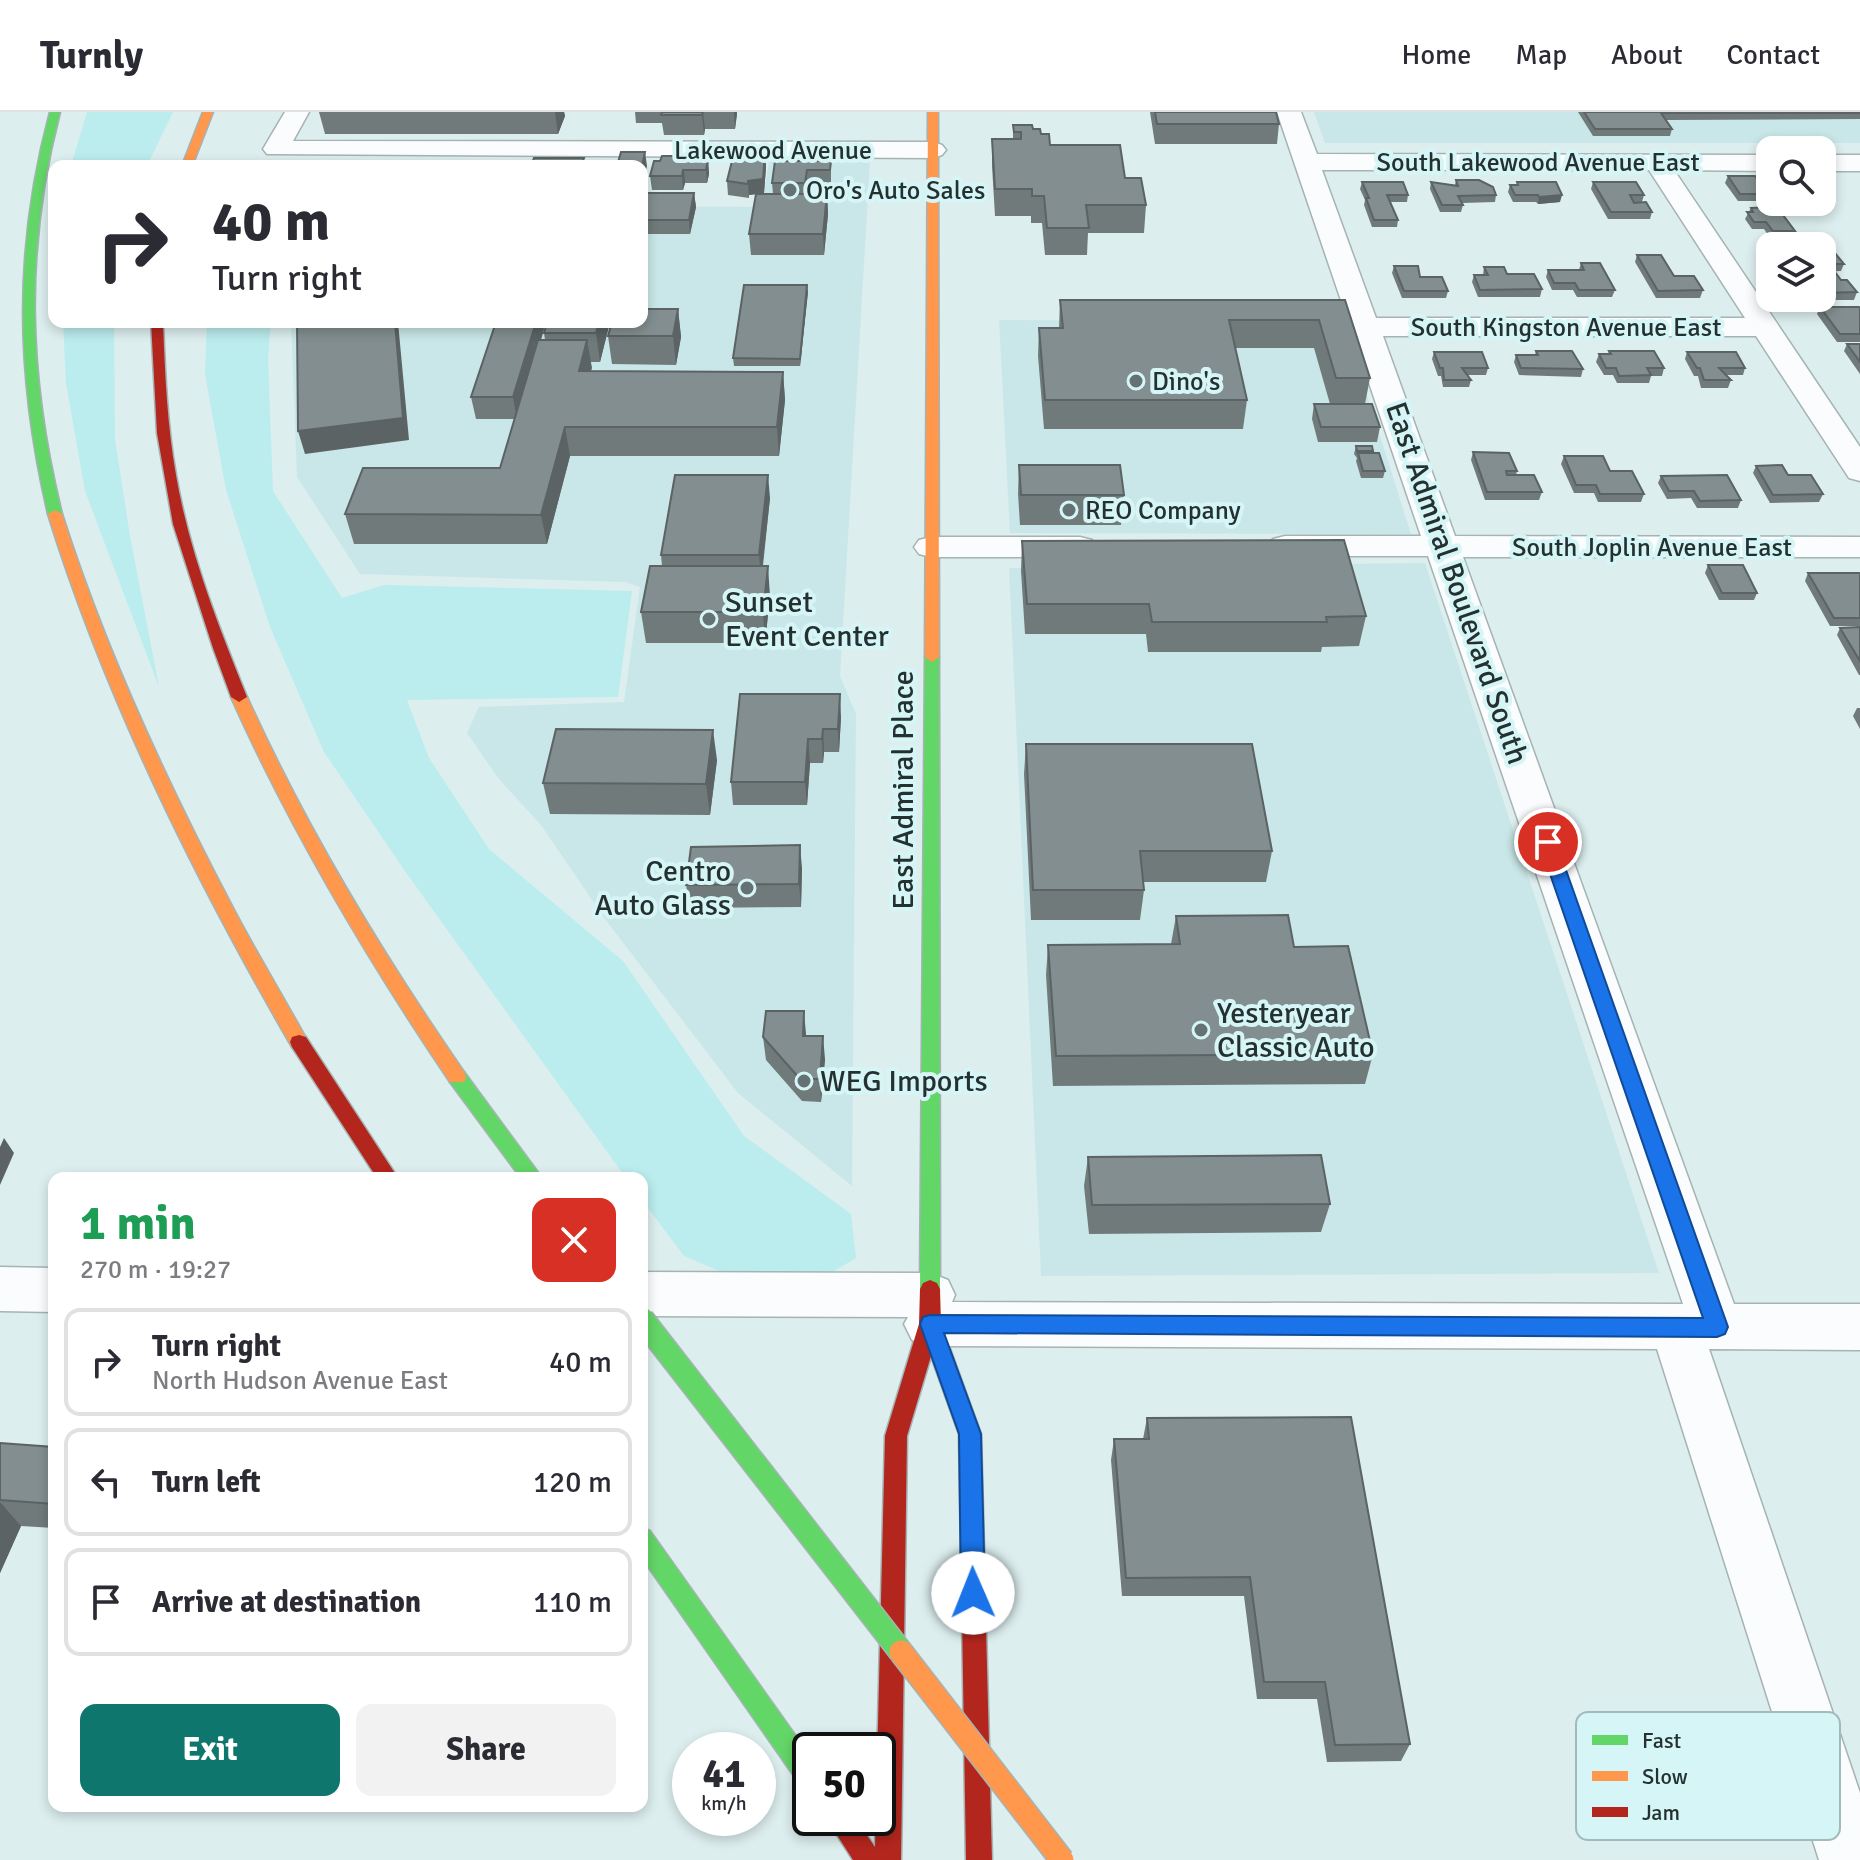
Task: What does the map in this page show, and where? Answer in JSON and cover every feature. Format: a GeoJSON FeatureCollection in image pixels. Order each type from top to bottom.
{"type":"FeatureCollection","features":[{"type":"Feature","properties":{"kind":"main road"},"geometry":{"type":"LineString","coordinates":[[55,112],[40,169],[31,230],[30,304],[34,391],[50,492],[83,595],[134,722],[201,866],[271,995],[348,1122],[384,1172]]}},
{"type":"Feature","properties":{"kind":"main road"},"geometry":{"type":"LineString","coordinates":[[189,160],[208,112]]}},
{"type":"Feature","properties":{"kind":"main road","name":"East Admiral Place"},"geometry":{"type":"LineString","coordinates":[[930,1309],[933,112]]}},
{"type":"Feature","properties":{"kind":"main road"},"geometry":{"type":"LineString","coordinates":[[157,328],[160,402],[179,524],[217,646],[269,766],[359,928],[431,1041],[528,1172]]}},
{"type":"Feature","properties":{"kind":"main road"},"geometry":{"type":"LineString","coordinates":[[888,1860],[896,1436],[930,1309]]}},
{"type":"Feature","properties":{"kind":"main road"},"geometry":{"type":"LineString","coordinates":[[930,1309],[970,1434],[979,1860]]}},
{"type":"Feature","properties":{"kind":"main road"},"geometry":{"type":"LineString","coordinates":[[648,1327],[1062,1860]]}},
{"type":"Feature","properties":{"kind":"main road"},"geometry":{"type":"LineString","coordinates":[[648,1548],[792,1752]]}},
{"type":"Feature","properties":{"kind":"main road"},"geometry":{"type":"LineString","coordinates":[[852,1836],[869,1860]]}},
{"type":"Feature","properties":{"kind":"street","name":"Lakewood Avenue"},"geometry":{"type":"LineString","coordinates":[[297,112],[276,149],[933,150]]}},
{"type":"Feature","properties":{"kind":"street","name":"East Admiral Boulevard South"},"geometry":{"type":"LineString","coordinates":[[1289,112],[1444,546],[1696,1327],[1808,1712]]}},
{"type":"Feature","properties":{"kind":"street","name":"South Lakewood Avenue East"},"geometry":{"type":"LineString","coordinates":[[1306,162],[1756,163]]}},
{"type":"Feature","properties":{"kind":"street"},"geometry":{"type":"LineString","coordinates":[[1656,162],[1860,471]]}},
{"type":"Feature","properties":{"kind":"street"},"geometry":{"type":"LineString","coordinates":[[1836,163],[1860,163]]}},
{"type":"Feature","properties":{"kind":"street","name":"South Kingston Avenue East"},"geometry":{"type":"LineString","coordinates":[[1367,327],[1765,327]]}},
{"type":"Feature","properties":{"kind":"street"},"geometry":{"type":"LineString","coordinates":[[931,547],[1110,547]]}},
{"type":"Feature","properties":{"kind":"street","name":"South Joplin Avenue East"},"geometry":{"type":"LineString","coordinates":[[1249,547],[1860,547]]}},
{"type":"Feature","properties":{"kind":"street"},"geometry":{"type":"LineString","coordinates":[[0,1289],[48,1290]]}},
{"type":"Feature","properties":{"kind":"street"},"geometry":{"type":"LineString","coordinates":[[648,1294],[930,1309],[1696,1327],[1860,1327]]}},
{"type":"Feature","properties":{"kind":"street","name":"East Admiral Boulevard South"},"geometry":{"type":"LineString","coordinates":[[1840,1822],[1851,1860]]}},
{"type":"Feature","properties":{"kind":"shaded area"},"geometry":{"type":"Polygon","coordinates":[[[87,112],[173,112],[150,160],[73,160],[87,112]]]}},
{"type":"Feature","properties":{"kind":"shaded area"},"geometry":{"type":"Polygon","coordinates":[[[1314,112],[1860,112],[1860,143],[1836,143],[1836,136],[1756,136],[1756,143],[1325,143],[1314,112]]]}},
{"type":"Feature","properties":{"kind":"shaded area"},"geometry":{"type":"Polygon","coordinates":[[[870,161],[840,676],[856,714],[852,1186],[738,1093],[605,919],[541,825],[498,778],[467,733],[479,707],[624,702],[640,587],[626,582],[360,574],[297,477],[291,328],[648,328],[648,206],[762,207],[769,162],[870,161]]]}},
{"type":"Feature","properties":{"kind":"shaded area"},"geometry":{"type":"Polygon","coordinates":[[[999,320],[1344,322],[1411,534],[1010,533],[999,320]]]}},
{"type":"Feature","properties":{"kind":"shaded area"},"geometry":{"type":"Polygon","coordinates":[[[63,328],[114,328],[115,439],[159,687],[85,491],[66,383],[63,328]]]}},
{"type":"Feature","properties":{"kind":"shaded area"},"geometry":{"type":"Polygon","coordinates":[[[207,328],[270,328],[268,358],[273,491],[342,598],[384,585],[632,591],[618,697],[407,700],[429,758],[489,849],[623,961],[744,1136],[851,1214],[856,1258],[834,1271],[724,1273],[684,1256],[648,1208],[648,1172],[622,1172],[407,874],[324,752],[270,627],[226,490],[205,374],[207,328]]]}},
{"type":"Feature","properties":{"kind":"shaded area"},"geometry":{"type":"Polygon","coordinates":[[[1425,563],[1659,1273],[1041,1276],[1009,568],[1425,563]]]}},
{"type":"Feature","properties":{"kind":"building"},"geometry":{"type":"Polygon","coordinates":[[[662,112],[703,112],[702,115],[661,115],[662,112]]]}},
{"type":"Feature","properties":{"kind":"building"},"geometry":{"type":"Polygon","coordinates":[[[1155,112],[1276,112],[1279,124],[1157,124],[1155,112]]]}},
{"type":"Feature","properties":{"kind":"building"},"geometry":{"type":"Polygon","coordinates":[[[1584,112],[1860,113],[1661,113],[1672,129],[1595,129],[1584,112]]]}},
{"type":"Feature","properties":{"kind":"building"},"geometry":{"type":"Polygon","coordinates":[[[1013,125],[1032,125],[1033,129],[1040,129],[1041,134],[1049,134],[1050,145],[1120,145],[1125,178],[1141,178],[1146,205],[1086,205],[1089,228],[1047,228],[1044,196],[1032,196],[1032,189],[995,189],[992,139],[1021,139],[1021,132],[1014,132],[1013,125]]]}},
{"type":"Feature","properties":{"kind":"building"},"geometry":{"type":"Polygon","coordinates":[[[621,152],[645,152],[643,160],[619,160],[621,152]]]}},
{"type":"Feature","properties":{"kind":"building"},"geometry":{"type":"Polygon","coordinates":[[[734,153],[765,153],[763,179],[748,181],[748,184],[727,181],[734,153]]]}},
{"type":"Feature","properties":{"kind":"building"},"geometry":{"type":"Polygon","coordinates":[[[662,156],[708,160],[706,170],[683,170],[682,176],[650,176],[654,161],[660,161],[662,156]]]}},
{"type":"Feature","properties":{"kind":"building"},"geometry":{"type":"Polygon","coordinates":[[[534,158],[584,158],[583,160],[534,158]]]}},
{"type":"Feature","properties":{"kind":"building"},"geometry":{"type":"Polygon","coordinates":[[[775,161],[831,161],[830,170],[807,170],[805,183],[772,183],[775,161]]]}},
{"type":"Feature","properties":{"kind":"building"},"geometry":{"type":"Polygon","coordinates":[[[1728,176],[1755,176],[1756,194],[1740,194],[1728,176]]]}},
{"type":"Feature","properties":{"kind":"building"},"geometry":{"type":"Polygon","coordinates":[[[1456,180],[1479,180],[1493,187],[1496,195],[1458,196],[1463,205],[1442,205],[1431,182],[1458,186],[1456,180]]]}},
{"type":"Feature","properties":{"kind":"building"},"geometry":{"type":"Polygon","coordinates":[[[1362,182],[1403,182],[1408,195],[1387,195],[1398,220],[1374,220],[1362,182]]]}},
{"type":"Feature","properties":{"kind":"building"},"geometry":{"type":"Polygon","coordinates":[[[1517,182],[1556,182],[1562,195],[1515,195],[1510,185],[1518,185],[1517,182]]]}},
{"type":"Feature","properties":{"kind":"building"},"geometry":{"type":"Polygon","coordinates":[[[1593,182],[1636,182],[1644,195],[1630,195],[1634,203],[1646,202],[1652,212],[1611,212],[1593,182]]]}},
{"type":"Feature","properties":{"kind":"building"},"geometry":{"type":"Polygon","coordinates":[[[648,193],[694,193],[689,220],[648,220],[648,193]]]}},
{"type":"Feature","properties":{"kind":"building"},"geometry":{"type":"Polygon","coordinates":[[[756,194],[827,194],[823,234],[749,234],[756,194]]]}},
{"type":"Feature","properties":{"kind":"building"},"geometry":{"type":"Polygon","coordinates":[[[1751,208],[1756,208],[1756,216],[1784,216],[1795,231],[1773,231],[1766,222],[1754,222],[1747,212],[1753,212],[1751,208]]]}},
{"type":"Feature","properties":{"kind":"building"},"geometry":{"type":"Polygon","coordinates":[[[1637,255],[1661,255],[1674,276],[1694,276],[1703,290],[1658,291],[1637,255]]]}},
{"type":"Feature","properties":{"kind":"building"},"geometry":{"type":"Polygon","coordinates":[[[1581,263],[1600,263],[1615,290],[1579,290],[1575,283],[1554,283],[1548,270],[1584,270],[1581,263]]]}},
{"type":"Feature","properties":{"kind":"building"},"geometry":{"type":"Polygon","coordinates":[[[1394,266],[1418,266],[1420,277],[1442,277],[1448,291],[1404,291],[1394,266]]]}},
{"type":"Feature","properties":{"kind":"building"},"geometry":{"type":"Polygon","coordinates":[[[1484,267],[1504,267],[1507,274],[1534,274],[1542,289],[1480,290],[1474,275],[1488,275],[1484,267]]]}},
{"type":"Feature","properties":{"kind":"building"},"geometry":{"type":"Polygon","coordinates":[[[1836,273],[1841,280],[1847,280],[1857,292],[1836,293],[1836,273]]]}},
{"type":"Feature","properties":{"kind":"building"},"geometry":{"type":"Polygon","coordinates":[[[744,285],[807,285],[800,359],[733,358],[744,285]]]}},
{"type":"Feature","properties":{"kind":"building","name":"Dino's"},"geometry":{"type":"Polygon","coordinates":[[[1060,300],[1345,300],[1370,378],[1336,378],[1319,320],[1229,320],[1247,400],[1045,400],[1039,328],[1063,328],[1060,300]]]}},
{"type":"Feature","properties":{"kind":"building"},"geometry":{"type":"Polygon","coordinates":[[[1836,307],[1859,307],[1860,334],[1840,334],[1824,312],[1836,312],[1836,307]]]}},
{"type":"Feature","properties":{"kind":"building"},"geometry":{"type":"Polygon","coordinates":[[[648,309],[678,309],[673,336],[608,336],[610,328],[648,328],[648,309]]]}},
{"type":"Feature","properties":{"kind":"building"},"geometry":{"type":"Polygon","coordinates":[[[297,328],[396,328],[403,418],[298,431],[297,328]]]}},
{"type":"Feature","properties":{"kind":"building"},"geometry":{"type":"Polygon","coordinates":[[[494,328],[534,328],[513,397],[471,397],[494,328]]]}},
{"type":"Feature","properties":{"kind":"building"},"geometry":{"type":"Polygon","coordinates":[[[545,328],[597,328],[596,333],[544,333],[545,328]]]}},
{"type":"Feature","properties":{"kind":"building"},"geometry":{"type":"Polygon","coordinates":[[[538,340],[587,340],[579,371],[783,372],[777,427],[565,427],[541,515],[345,514],[363,468],[500,468],[538,340]]]}},
{"type":"Feature","properties":{"kind":"building"},"geometry":{"type":"Polygon","coordinates":[[[1847,344],[1860,344],[1860,362],[1847,344]]]}},
{"type":"Feature","properties":{"kind":"building"},"geometry":{"type":"Polygon","coordinates":[[[1536,351],[1572,351],[1583,369],[1521,368],[1516,355],[1538,355],[1536,351]]]}},
{"type":"Feature","properties":{"kind":"building"},"geometry":{"type":"Polygon","coordinates":[[[1609,351],[1654,351],[1664,368],[1647,368],[1651,375],[1619,376],[1616,368],[1606,368],[1599,354],[1611,354],[1609,351]]]}},
{"type":"Feature","properties":{"kind":"building"},"geometry":{"type":"Polygon","coordinates":[[[1434,352],[1482,352],[1488,368],[1462,368],[1471,380],[1444,380],[1443,368],[1440,368],[1434,352]]]}},
{"type":"Feature","properties":{"kind":"building"},"geometry":{"type":"Polygon","coordinates":[[[1687,352],[1736,352],[1745,368],[1719,368],[1731,380],[1704,380],[1700,368],[1687,352]]]}},
{"type":"Feature","properties":{"kind":"building"},"geometry":{"type":"Polygon","coordinates":[[[1314,404],[1372,404],[1380,427],[1321,427],[1314,404]]]}},
{"type":"Feature","properties":{"kind":"building"},"geometry":{"type":"Polygon","coordinates":[[[1356,446],[1372,446],[1373,451],[1357,451],[1356,446]]]}},
{"type":"Feature","properties":{"kind":"building"},"geometry":{"type":"Polygon","coordinates":[[[1473,452],[1509,453],[1517,471],[1506,471],[1507,475],[1534,475],[1542,492],[1487,492],[1473,452]]]}},
{"type":"Feature","properties":{"kind":"building"},"geometry":{"type":"Polygon","coordinates":[[[1358,453],[1379,453],[1385,471],[1363,471],[1358,453]]]}},
{"type":"Feature","properties":{"kind":"building"},"geometry":{"type":"Polygon","coordinates":[[[1564,456],[1603,456],[1610,471],[1632,471],[1644,494],[1600,494],[1596,485],[1576,485],[1564,456]]]}},
{"type":"Feature","properties":{"kind":"building"},"geometry":{"type":"Polygon","coordinates":[[[1019,465],[1120,465],[1124,495],[1021,495],[1019,465]]]}},
{"type":"Feature","properties":{"kind":"building"},"geometry":{"type":"Polygon","coordinates":[[[1782,465],[1788,475],[1811,475],[1823,494],[1773,495],[1756,466],[1782,465]]]}},
{"type":"Feature","properties":{"kind":"building"},"geometry":{"type":"Polygon","coordinates":[[[675,475],[768,475],[759,555],[661,555],[675,475]]]}},
{"type":"Feature","properties":{"kind":"building"},"geometry":{"type":"Polygon","coordinates":[[[1727,475],[1741,500],[1700,501],[1694,491],[1669,491],[1661,476],[1727,475]]]}},
{"type":"Feature","properties":{"kind":"building"},"geometry":{"type":"Polygon","coordinates":[[[1344,540],[1366,616],[1326,617],[1327,622],[1152,622],[1149,604],[1027,604],[1022,541],[1344,540]]]}},
{"type":"Feature","properties":{"kind":"building"},"geometry":{"type":"Polygon","coordinates":[[[1708,565],[1743,565],[1757,593],[1722,593],[1708,565]]]}},
{"type":"Feature","properties":{"kind":"building"},"geometry":{"type":"Polygon","coordinates":[[[650,566],[768,566],[763,612],[641,612],[650,566]]]}},
{"type":"Feature","properties":{"kind":"building"},"geometry":{"type":"Polygon","coordinates":[[[1808,573],[1860,573],[1860,618],[1834,618],[1808,573]]]}},
{"type":"Feature","properties":{"kind":"building"},"geometry":{"type":"Polygon","coordinates":[[[1860,627],[1860,661],[1840,628],[1860,627]]]}},
{"type":"Feature","properties":{"kind":"building"},"geometry":{"type":"Polygon","coordinates":[[[740,694],[840,694],[838,729],[823,729],[822,739],[808,739],[805,782],[731,782],[740,694]]]}},
{"type":"Feature","properties":{"kind":"building"},"geometry":{"type":"Polygon","coordinates":[[[556,729],[713,730],[706,784],[543,783],[556,729]]]}},
{"type":"Feature","properties":{"kind":"building"},"geometry":{"type":"Polygon","coordinates":[[[1026,744],[1252,744],[1272,851],[1140,851],[1144,890],[1033,890],[1026,744]]]}},
{"type":"Feature","properties":{"kind":"building"},"geometry":{"type":"Polygon","coordinates":[[[800,845],[799,884],[686,885],[691,847],[800,845]]]}},
{"type":"Feature","properties":{"kind":"building","name":"Yesteryear Classic Auto"},"geometry":{"type":"Polygon","coordinates":[[[1288,915],[1294,947],[1348,946],[1373,1054],[1056,1056],[1048,945],[1180,944],[1176,916],[1288,915]]]}},
{"type":"Feature","properties":{"kind":"building"},"geometry":{"type":"Polygon","coordinates":[[[766,1011],[804,1011],[803,1036],[823,1036],[820,1079],[800,1079],[763,1037],[766,1011]]]}},
{"type":"Feature","properties":{"kind":"building"},"geometry":{"type":"Polygon","coordinates":[[[1321,1155],[1330,1204],[1092,1205],[1088,1157],[1321,1155]]]}},
{"type":"Feature","properties":{"kind":"building"},"geometry":{"type":"Polygon","coordinates":[[[1351,1417],[1410,1744],[1335,1745],[1325,1682],[1264,1682],[1250,1577],[1126,1578],[1114,1439],[1149,1439],[1147,1418],[1351,1417]]]}},
{"type":"Feature","properties":{"kind":"building"},"geometry":{"type":"Polygon","coordinates":[[[0,1443],[48,1447],[48,1504],[0,1500],[0,1443]]]}},
{"type":"Feature","properties":{"kind":"traffic: fast"},"geometry":{"type":"LineString","coordinates":[[55,112],[35,201],[27,289],[34,403],[55,514]]}},
{"type":"Feature","properties":{"kind":"traffic: fast"},"geometry":{"type":"LineString","coordinates":[[930,1289],[932,657]]}},
{"type":"Feature","properties":{"kind":"traffic: fast"},"geometry":{"type":"LineString","coordinates":[[457,1077],[528,1172]]}},
{"type":"Feature","properties":{"kind":"traffic: fast"},"geometry":{"type":"LineString","coordinates":[[648,1327],[901,1652]]}},
{"type":"Feature","properties":{"kind":"traffic: fast"},"geometry":{"type":"LineString","coordinates":[[648,1548],[792,1752]]}},
{"type":"Feature","properties":{"kind":"traffic: slow"},"geometry":{"type":"LineString","coordinates":[[189,160],[208,112]]}},
{"type":"Feature","properties":{"kind":"traffic: slow"},"geometry":{"type":"LineString","coordinates":[[932,657],[933,112]]}},
{"type":"Feature","properties":{"kind":"traffic: slow"},"geometry":{"type":"LineString","coordinates":[[55,514],[92,617],[158,772],[224,909],[299,1042]]}},
{"type":"Feature","properties":{"kind":"traffic: slow"},"geometry":{"type":"LineString","coordinates":[[239,697],[286,796],[338,893],[457,1077]]}},
{"type":"Feature","properties":{"kind":"traffic: slow"},"geometry":{"type":"LineString","coordinates":[[901,1652],[1062,1860]]}},
{"type":"Feature","properties":{"kind":"traffic: jam"},"geometry":{"type":"LineString","coordinates":[[157,328],[163,433],[174,499],[194,574],[239,697]]}},
{"type":"Feature","properties":{"kind":"traffic: jam"},"geometry":{"type":"LineString","coordinates":[[299,1042],[384,1172]]}},
{"type":"Feature","properties":{"kind":"traffic: jam"},"geometry":{"type":"LineString","coordinates":[[888,1860],[896,1436],[930,1324],[930,1289]]}},
{"type":"Feature","properties":{"kind":"traffic: jam"},"geometry":{"type":"LineString","coordinates":[[930,1324],[970,1434],[979,1860]]}},
{"type":"Feature","properties":{"kind":"traffic: jam"},"geometry":{"type":"LineString","coordinates":[[852,1836],[869,1860]]}},
{"type":"Feature","properties":{"kind":"place","name":"Oro's Auto Sales"},"geometry":{"type":"Point","coordinates":[790,190]}},
{"type":"Feature","properties":{"kind":"place","name":"Dino's"},"geometry":{"type":"Point","coordinates":[1136,381]}},
{"type":"Feature","properties":{"kind":"place","name":"REO Company"},"geometry":{"type":"Point","coordinates":[1069,510]}},
{"type":"Feature","properties":{"kind":"place","name":"Sunset Event Center"},"geometry":{"type":"Point","coordinates":[709,619]}},
{"type":"Feature","properties":{"kind":"place","name":"Centro Auto Glass"},"geometry":{"type":"Point","coordinates":[747,888]}},
{"type":"Feature","properties":{"kind":"place","name":"Yesteryear Classic Auto"},"geometry":{"type":"Point","coordinates":[1201,1030]}},
{"type":"Feature","properties":{"kind":"place","name":"WEG Imports"},"geometry":{"type":"Point","coordinates":[804,1081]}},
{"type":"Feature","properties":{"kind":"route"},"geometry":{"type":"LineString","coordinates":[[973,1593],[970,1434],[930,1324],[1717,1327],[1548,842]]}}]}
